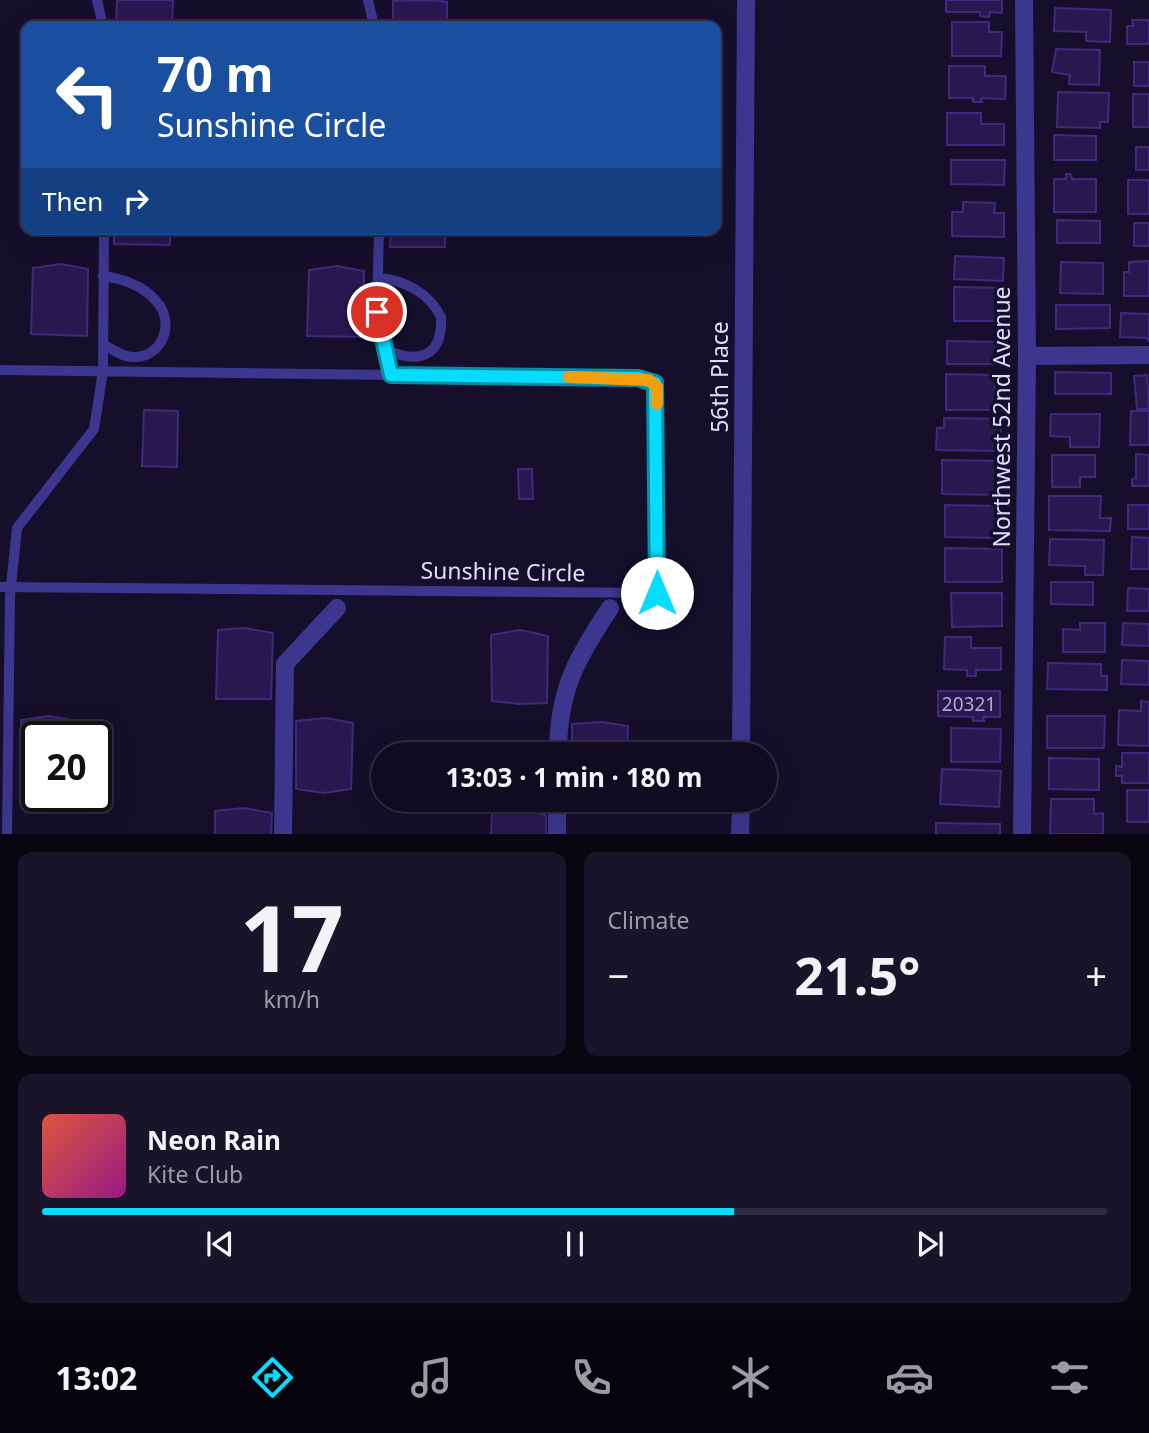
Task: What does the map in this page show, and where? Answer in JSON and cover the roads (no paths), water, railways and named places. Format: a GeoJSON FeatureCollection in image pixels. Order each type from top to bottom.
{"type":"FeatureCollection","features":[{"type":"Feature","properties":{"kind":"street","name":"56th Place"},"geometry":{"type":"LineString","coordinates":[[741,742],[746,0]]}},
{"type":"Feature","properties":{"kind":"street","name":"Northwest 52nd Avenue"},"geometry":{"type":"LineString","coordinates":[[1022,834],[1027,356],[1024,0]]}},
{"type":"Feature","properties":{"kind":"street"},"geometry":{"type":"LineString","coordinates":[[1027,356],[1149,355]]}},
{"type":"Feature","properties":{"kind":"street"},"geometry":{"type":"LineString","coordinates":[[284,834],[285,664],[337,608]]}},
{"type":"Feature","properties":{"kind":"street"},"geometry":{"type":"LineString","coordinates":[[558,742],[558,722],[576,660],[610,608]]}},
{"type":"Feature","properties":{"kind":"street"},"geometry":{"type":"LineString","coordinates":[[557,812],[557,834]]}},
{"type":"Feature","properties":{"kind":"street"},"geometry":{"type":"LineString","coordinates":[[740,834],[741,812]]}},
{"type":"Feature","properties":{"kind":"lane"},"geometry":{"type":"LineString","coordinates":[[97,0],[102,21]]}},
{"type":"Feature","properties":{"kind":"lane"},"geometry":{"type":"LineString","coordinates":[[368,0],[373,21]]}},
{"type":"Feature","properties":{"kind":"lane"},"geometry":{"type":"LineString","coordinates":[[7,834],[5,587],[17,528],[94,429],[103,371],[104,235]]}},
{"type":"Feature","properties":{"kind":"lane"},"geometry":{"type":"LineString","coordinates":[[379,235],[377,312],[391,375]]}},
{"type":"Feature","properties":{"kind":"lane"},"geometry":{"type":"LineString","coordinates":[[103,276],[133,283],[151,296],[165,316],[166,329],[162,342],[155,351],[141,356],[131,358],[103,344]]}},
{"type":"Feature","properties":{"kind":"lane"},"geometry":{"type":"LineString","coordinates":[[378,278],[391,279],[410,286],[428,298],[441,317],[439,343],[431,352],[407,359],[385,349]]}},
{"type":"Feature","properties":{"kind":"lane","name":"Sunshine Circle"},"geometry":{"type":"LineString","coordinates":[[0,370],[638,378],[655,383],[657,593],[5,587]]}}]}
